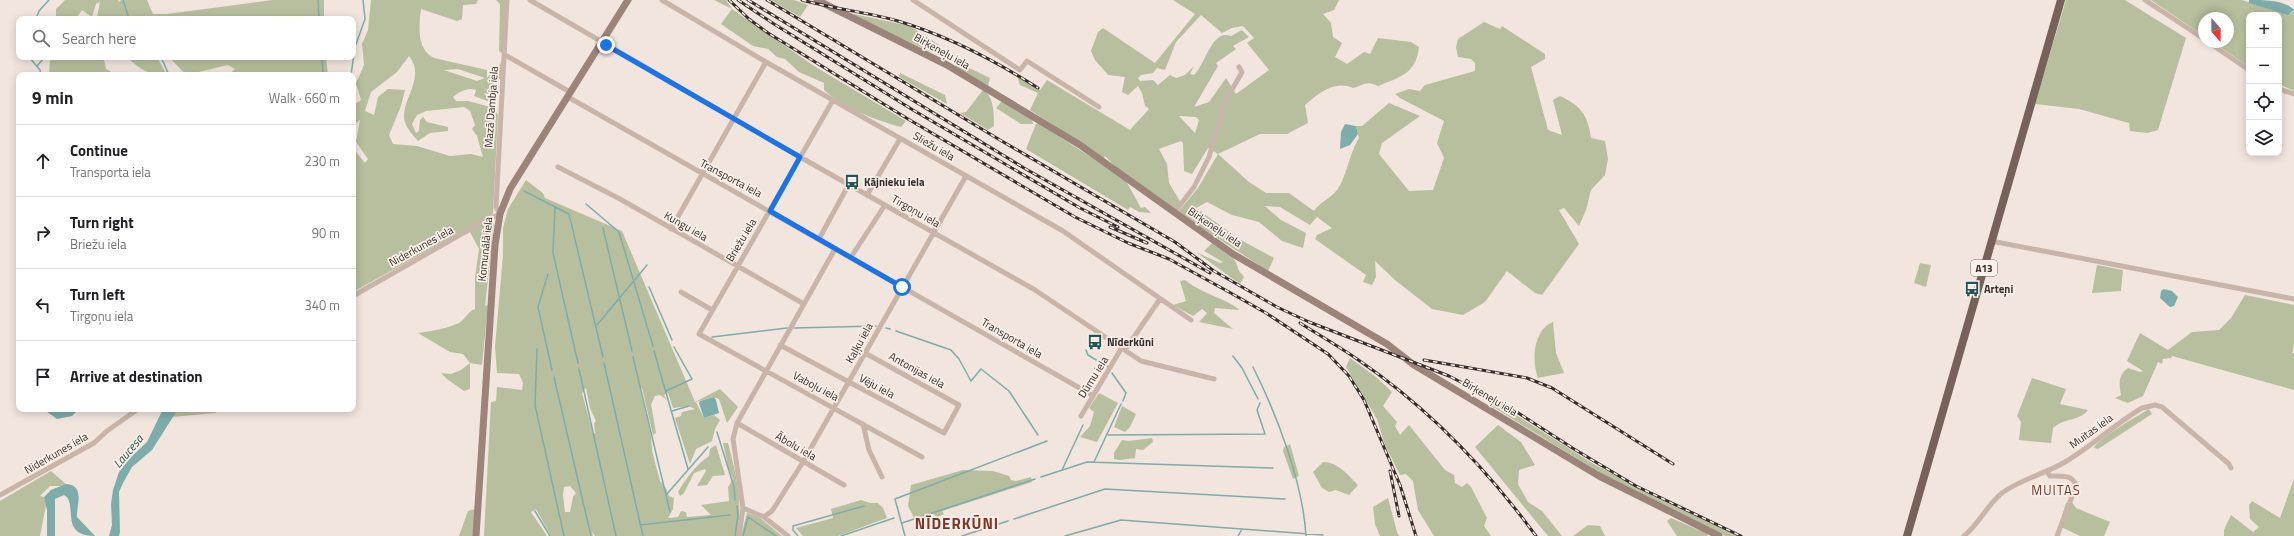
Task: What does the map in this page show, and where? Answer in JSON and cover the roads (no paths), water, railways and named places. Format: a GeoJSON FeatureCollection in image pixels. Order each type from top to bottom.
{"type":"FeatureCollection","features":[{"type":"Feature","properties":{"kind":"main road","name":"Komunālā iela"},"geometry":{"type":"LineString","coordinates":[[476,536],[495,245],[500,214],[510,189],[628,0]]}},
{"type":"Feature","properties":{"kind":"main road","name":"Birķeneļu iela"},"geometry":{"type":"LineString","coordinates":[[817,0],[947,65],[1080,145],[1233,254],[1387,344],[1414,365],[1599,476],[1719,536]]}},
{"type":"Feature","properties":{"kind":"main road","name":"A13"},"geometry":{"type":"LineString","coordinates":[[1907,536],[2061,0]]}},
{"type":"Feature","properties":{"kind":"street","name":"Mazā Dambja iela"},"geometry":{"type":"LineString","coordinates":[[500,214],[496,207],[507,0]]}},
{"type":"Feature","properties":{"kind":"street","name":"Tirgoņu iela"},"geometry":{"type":"LineString","coordinates":[[530,0],[800,157],[1035,290],[1141,361],[1214,379]]}},
{"type":"Feature","properties":{"kind":"street","name":"Sliežu iela"},"geometry":{"type":"LineString","coordinates":[[662,0],[766,62],[1063,231],[1160,300],[1191,320]]}},
{"type":"Feature","properties":{"kind":"street"},"geometry":{"type":"LineString","coordinates":[[913,0],[1020,70],[1026,61],[1099,107]]}},
{"type":"Feature","properties":{"kind":"street"},"geometry":{"type":"LineString","coordinates":[[2145,0],[2198,35]]}},
{"type":"Feature","properties":{"kind":"street"},"geometry":{"type":"LineString","coordinates":[[2217,48],[2246,68]]}},
{"type":"Feature","properties":{"kind":"street","name":"Transporta iela"},"geometry":{"type":"LineString","coordinates":[[505,55],[702,174],[770,211],[1092,395]]}},
{"type":"Feature","properties":{"kind":"street"},"geometry":{"type":"LineString","coordinates":[[671,229],[766,62]]}},
{"type":"Feature","properties":{"kind":"street"},"geometry":{"type":"LineString","coordinates":[[1174,213],[1194,187],[1209,157],[1225,102],[1242,72],[1239,67]]}},
{"type":"Feature","properties":{"kind":"street"},"geometry":{"type":"LineString","coordinates":[[2282,89],[2294,94]]}},
{"type":"Feature","properties":{"kind":"street","name":"Briežu iela"},"geometry":{"type":"LineString","coordinates":[[699,334],[833,100]]}},
{"type":"Feature","properties":{"kind":"street"},"geometry":{"type":"LineString","coordinates":[[867,195],[900,139]]}},
{"type":"Feature","properties":{"kind":"street","name":"Kungu iela"},"geometry":{"type":"LineString","coordinates":[[558,167],[620,199],[804,304]]}},
{"type":"Feature","properties":{"kind":"street","name":"Kaļķu iela"},"geometry":{"type":"LineString","coordinates":[[764,517],[772,510],[803,462],[966,176]]}},
{"type":"Feature","properties":{"kind":"street"},"geometry":{"type":"LineString","coordinates":[[819,239],[849,184]]}},
{"type":"Feature","properties":{"kind":"street"},"geometry":{"type":"LineString","coordinates":[[851,257],[885,205]]}},
{"type":"Feature","properties":{"kind":"street","name":"Niderkunes iela"},"geometry":{"type":"LineString","coordinates":[[356,294],[486,220],[500,214]]}},
{"type":"Feature","properties":{"kind":"street"},"geometry":{"type":"LineString","coordinates":[[1992,241],[2294,299]]}},
{"type":"Feature","properties":{"kind":"street"},"geometry":{"type":"LineString","coordinates":[[739,536],[743,508],[733,439],[737,423],[835,249]]}},
{"type":"Feature","properties":{"kind":"street"},"geometry":{"type":"LineString","coordinates":[[681,292],[712,310]]}},
{"type":"Feature","properties":{"kind":"street","name":"Dūmu iela"},"geometry":{"type":"LineString","coordinates":[[1081,416],[1092,395],[1160,300]]}},
{"type":"Feature","properties":{"kind":"street","name":"Vaboļu iela"},"geometry":{"type":"LineString","coordinates":[[699,334],[834,407],[922,457]]}},
{"type":"Feature","properties":{"kind":"street","name":"Vēju iela"},"geometry":{"type":"LineString","coordinates":[[780,345],[944,433]]}},
{"type":"Feature","properties":{"kind":"street","name":"Antonijas iela"},"geometry":{"type":"LineString","coordinates":[[865,353],[959,405],[944,433]]}},
{"type":"Feature","properties":{"kind":"street","name":"Muitas iela"},"geometry":{"type":"LineString","coordinates":[[1964,536],[1975,527],[2000,495],[2010,488],[2047,472],[2089,446],[2130,415],[2142,408],[2155,405],[2162,407],[2229,464],[2231,468]]}},
{"type":"Feature","properties":{"kind":"street","name":"Niderkunes iela"},"geometry":{"type":"LineString","coordinates":[[0,495],[94,444],[107,431],[134,412]]}},
{"type":"Feature","properties":{"kind":"street","name":"Ābolu iela"},"geometry":{"type":"LineString","coordinates":[[737,423],[844,485]]}},
{"type":"Feature","properties":{"kind":"street"},"geometry":{"type":"LineString","coordinates":[[863,424],[869,450],[882,477]]}},
{"type":"Feature","properties":{"kind":"street"},"geometry":{"type":"LineString","coordinates":[[2047,472],[2050,476],[2070,477],[2075,480],[2076,486],[2057,536]]}},
{"type":"Feature","properties":{"kind":"street"},"geometry":{"type":"LineString","coordinates":[[743,508],[764,517],[788,536]]}},
{"type":"Feature","properties":{"kind":"water"},"geometry":{"type":"Polygon","coordinates":[[[2249,0],[2280,2],[2294,10],[2288,15],[2249,3],[2249,0]]]}},
{"type":"Feature","properties":{"kind":"water"},"geometry":{"type":"Polygon","coordinates":[[[1345,124],[1356,126],[1358,134],[1350,145],[1340,149],[1341,132],[1345,124]]]}},
{"type":"Feature","properties":{"kind":"water"},"geometry":{"type":"Polygon","coordinates":[[[2164,289],[2172,291],[2178,297],[2174,306],[2170,307],[2160,298],[2161,291],[2164,289]]]}},
{"type":"Feature","properties":{"kind":"water"},"geometry":{"type":"Polygon","coordinates":[[[714,397],[719,413],[704,418],[699,403],[700,401],[714,397]]]}},
{"type":"Feature","properties":{"kind":"water"},"geometry":{"type":"Polygon","coordinates":[[[47,412],[76,412],[72,416],[57,419],[47,412]]]}},
{"type":"Feature","properties":{"kind":"water"},"geometry":{"type":"Polygon","coordinates":[[[162,412],[176,412],[152,450],[132,467],[123,483],[119,492],[119,536],[109,536],[112,525],[111,504],[113,490],[119,472],[130,458],[147,442],[162,412]]]}},
{"type":"Feature","properties":{"kind":"water"},"geometry":{"type":"Polygon","coordinates":[[[66,484],[72,485],[76,488],[79,497],[77,517],[95,536],[84,535],[77,531],[71,518],[68,499],[64,495],[55,499],[55,536],[47,536],[47,510],[44,497],[51,490],[66,484]]]}},
{"type":"Feature","properties":{"kind":"waterway"},"geometry":{"type":"LineString","coordinates":[[37,16],[39,11],[49,0]]}},
{"type":"Feature","properties":{"kind":"waterway"},"geometry":{"type":"LineString","coordinates":[[123,0],[128,16]]}},
{"type":"Feature","properties":{"kind":"waterway"},"geometry":{"type":"LineString","coordinates":[[318,0],[319,16]]}},
{"type":"Feature","properties":{"kind":"waterway"},"geometry":{"type":"LineString","coordinates":[[356,44],[365,19],[363,0]]}},
{"type":"Feature","properties":{"kind":"waterway"},"geometry":{"type":"LineString","coordinates":[[32,60],[40,72]]}},
{"type":"Feature","properties":{"kind":"waterway"},"geometry":{"type":"LineString","coordinates":[[37,66],[42,60]]}},
{"type":"Feature","properties":{"kind":"waterway"},"geometry":{"type":"LineString","coordinates":[[162,60],[168,72]]}},
{"type":"Feature","properties":{"kind":"waterway"},"geometry":{"type":"LineString","coordinates":[[322,60],[323,72]]}},
{"type":"Feature","properties":{"kind":"waterway"},"geometry":{"type":"LineString","coordinates":[[351,72],[353,60]]}},
{"type":"Feature","properties":{"kind":"waterway"},"geometry":{"type":"LineString","coordinates":[[524,191],[569,214],[603,357]]}},
{"type":"Feature","properties":{"kind":"waterway"},"geometry":{"type":"LineString","coordinates":[[586,204],[619,232],[653,346]]}},
{"type":"Feature","properties":{"kind":"waterway"},"geometry":{"type":"LineString","coordinates":[[555,207],[553,253],[578,363]]}},
{"type":"Feature","properties":{"kind":"waterway"},"geometry":{"type":"LineString","coordinates":[[603,228],[632,351]]}},
{"type":"Feature","properties":{"kind":"waterway"},"geometry":{"type":"LineString","coordinates":[[597,325],[647,265]]}},
{"type":"Feature","properties":{"kind":"waterway"},"geometry":{"type":"LineString","coordinates":[[548,274],[538,307],[552,370]]}},
{"type":"Feature","properties":{"kind":"waterway"},"geometry":{"type":"LineString","coordinates":[[649,287],[672,340]]}},
{"type":"Feature","properties":{"kind":"waterway"},"geometry":{"type":"LineString","coordinates":[[794,328],[876,326]]}},
{"type":"Feature","properties":{"kind":"waterway"},"geometry":{"type":"LineString","coordinates":[[712,337],[787,328]]}},
{"type":"Feature","properties":{"kind":"waterway"},"geometry":{"type":"LineString","coordinates":[[886,328],[890,329]]}},
{"type":"Feature","properties":{"kind":"waterway"},"geometry":{"type":"LineString","coordinates":[[896,331],[951,350],[959,359],[971,381],[981,369],[1009,391],[1038,435]]}},
{"type":"Feature","properties":{"kind":"waterway"},"geometry":{"type":"LineString","coordinates":[[666,391],[692,379],[674,347]]}},
{"type":"Feature","properties":{"kind":"waterway"},"geometry":{"type":"LineString","coordinates":[[537,349],[535,405],[564,536]]}},
{"type":"Feature","properties":{"kind":"waterway"},"geometry":{"type":"LineString","coordinates":[[1086,350],[1088,355],[1108,367]]}},
{"type":"Feature","properties":{"kind":"waterway"},"geometry":{"type":"LineString","coordinates":[[654,351],[688,469]]}},
{"type":"Feature","properties":{"kind":"waterway"},"geometry":{"type":"LineString","coordinates":[[1233,356],[1242,368],[1258,399]]}},
{"type":"Feature","properties":{"kind":"waterway"},"geometry":{"type":"LineString","coordinates":[[633,357],[670,512]]}},
{"type":"Feature","properties":{"kind":"waterway"},"geometry":{"type":"LineString","coordinates":[[604,363],[643,536]]}},
{"type":"Feature","properties":{"kind":"waterway"},"geometry":{"type":"LineString","coordinates":[[1253,367],[1280,428],[1294,472],[1304,515],[1306,536]]}},
{"type":"Feature","properties":{"kind":"waterway"},"geometry":{"type":"LineString","coordinates":[[579,369],[616,536]]}},
{"type":"Feature","properties":{"kind":"waterway"},"geometry":{"type":"LineString","coordinates":[[1112,373],[1126,393],[1123,401]]}},
{"type":"Feature","properties":{"kind":"waterway"},"geometry":{"type":"LineString","coordinates":[[554,377],[591,536]]}},
{"type":"Feature","properties":{"kind":"waterway"},"geometry":{"type":"LineString","coordinates":[[1108,435],[1265,434],[1257,410],[1260,403]]}},
{"type":"Feature","properties":{"kind":"waterway"},"geometry":{"type":"LineString","coordinates":[[1094,462],[1121,404]]}},
{"type":"Feature","properties":{"kind":"waterway"},"geometry":{"type":"LineString","coordinates":[[672,411],[689,406]]}},
{"type":"Feature","properties":{"kind":"waterway"},"geometry":{"type":"LineString","coordinates":[[1062,470],[1083,425]]}},
{"type":"Feature","properties":{"kind":"waterway"},"geometry":{"type":"LineString","coordinates":[[717,432],[734,487],[735,500]]}},
{"type":"Feature","properties":{"kind":"waterway"},"geometry":{"type":"LineString","coordinates":[[905,536],[895,499],[1047,441]]}},
{"type":"Feature","properties":{"kind":"waterway"},"geometry":{"type":"LineString","coordinates":[[666,495],[708,447]]}},
{"type":"Feature","properties":{"kind":"waterway"},"geometry":{"type":"LineString","coordinates":[[1041,477],[1087,462],[1273,468]]}},
{"type":"Feature","properties":{"kind":"waterway"},"geometry":{"type":"LineString","coordinates":[[902,523],[1035,479]]}},
{"type":"Feature","properties":{"kind":"waterway"},"geometry":{"type":"LineString","coordinates":[[1014,519],[1105,489],[1285,499]]}},
{"type":"Feature","properties":{"kind":"waterway"},"geometry":{"type":"LineString","coordinates":[[735,536],[738,515],[737,506]]}},
{"type":"Feature","properties":{"kind":"waterway"},"geometry":{"type":"LineString","coordinates":[[798,536],[793,530],[793,526],[864,506]]}},
{"type":"Feature","properties":{"kind":"waterway"},"geometry":{"type":"LineString","coordinates":[[535,511],[550,536]]}},
{"type":"Feature","properties":{"kind":"waterway"},"geometry":{"type":"LineString","coordinates":[[640,525],[730,515]]}},
{"type":"Feature","properties":{"kind":"waterway"},"geometry":{"type":"LineString","coordinates":[[743,536],[748,517],[776,536]]}},
{"type":"Feature","properties":{"kind":"waterway"},"geometry":{"type":"LineString","coordinates":[[841,536],[894,518]]}},
{"type":"Feature","properties":{"kind":"waterway"},"geometry":{"type":"LineString","coordinates":[[1065,536],[1121,520],[1323,535]]}},
{"type":"Feature","properties":{"kind":"waterway"},"geometry":{"type":"LineString","coordinates":[[962,536],[1008,521]]}},
{"type":"Feature","properties":{"kind":"waterway"},"geometry":{"type":"LineString","coordinates":[[1238,536],[1242,529]]}},
{"type":"Feature","properties":{"kind":"railway"},"geometry":{"type":"LineString","coordinates":[[729,0],[749,19],[768,33],[908,119],[1075,217],[1128,243],[1169,259],[1229,292],[1266,313],[1328,354],[1349,376],[1364,400],[1400,485],[1416,536]]}},
{"type":"Feature","properties":{"kind":"railway"},"geometry":{"type":"LineString","coordinates":[[738,0],[913,110],[1080,208],[1118,227]]}},
{"type":"Feature","properties":{"kind":"railway"},"geometry":{"type":"LineString","coordinates":[[748,0],[1024,168],[1210,273]]}},
{"type":"Feature","properties":{"kind":"railway"},"geometry":{"type":"LineString","coordinates":[[767,0],[1000,140],[1175,242],[1214,271],[1277,307],[1309,322],[1449,376],[1509,407],[1574,449],[1636,486],[1741,536]]}},
{"type":"Feature","properties":{"kind":"railway"},"geometry":{"type":"LineString","coordinates":[[802,0],[886,18],[917,27],[953,41],[988,58],[1038,88]]}},
{"type":"Feature","properties":{"kind":"railway"},"geometry":{"type":"LineString","coordinates":[[1110,227],[1147,243]]}},
{"type":"Feature","properties":{"kind":"railway"},"geometry":{"type":"LineString","coordinates":[[1300,323],[1350,354],[1382,377],[1431,418],[1476,463],[1536,536]]}},
{"type":"Feature","properties":{"kind":"railway"},"geometry":{"type":"LineString","coordinates":[[1424,360],[1527,378],[1552,388],[1673,464]]}},
{"type":"Feature","properties":{"kind":"railway"},"geometry":{"type":"LineString","coordinates":[[1390,471],[1399,516]]}},
{"type":"Feature","properties":{"kind":"place","name":"Kājnieku iela"},"geometry":{"type":"Point","coordinates":[852,182]}},
{"type":"Feature","properties":{"kind":"place","name":"Arteņi"},"geometry":{"type":"Point","coordinates":[1972,289]}},
{"type":"Feature","properties":{"kind":"place","name":"Nīderkūni"},"geometry":{"type":"Point","coordinates":[1095,342]}},
{"type":"Feature","properties":{"kind":"district","name":"MUITAS"},"geometry":{"type":"Point","coordinates":[2056,490]}},
{"type":"Feature","properties":{"kind":"district","name":"NĪDERKŪNI"},"geometry":{"type":"Point","coordinates":[957,523]}},
{"type":"Feature","properties":{"kind":"water label","name":"Laucesa"},"geometry":{"type":"Point","coordinates":[128,451]}}]}
